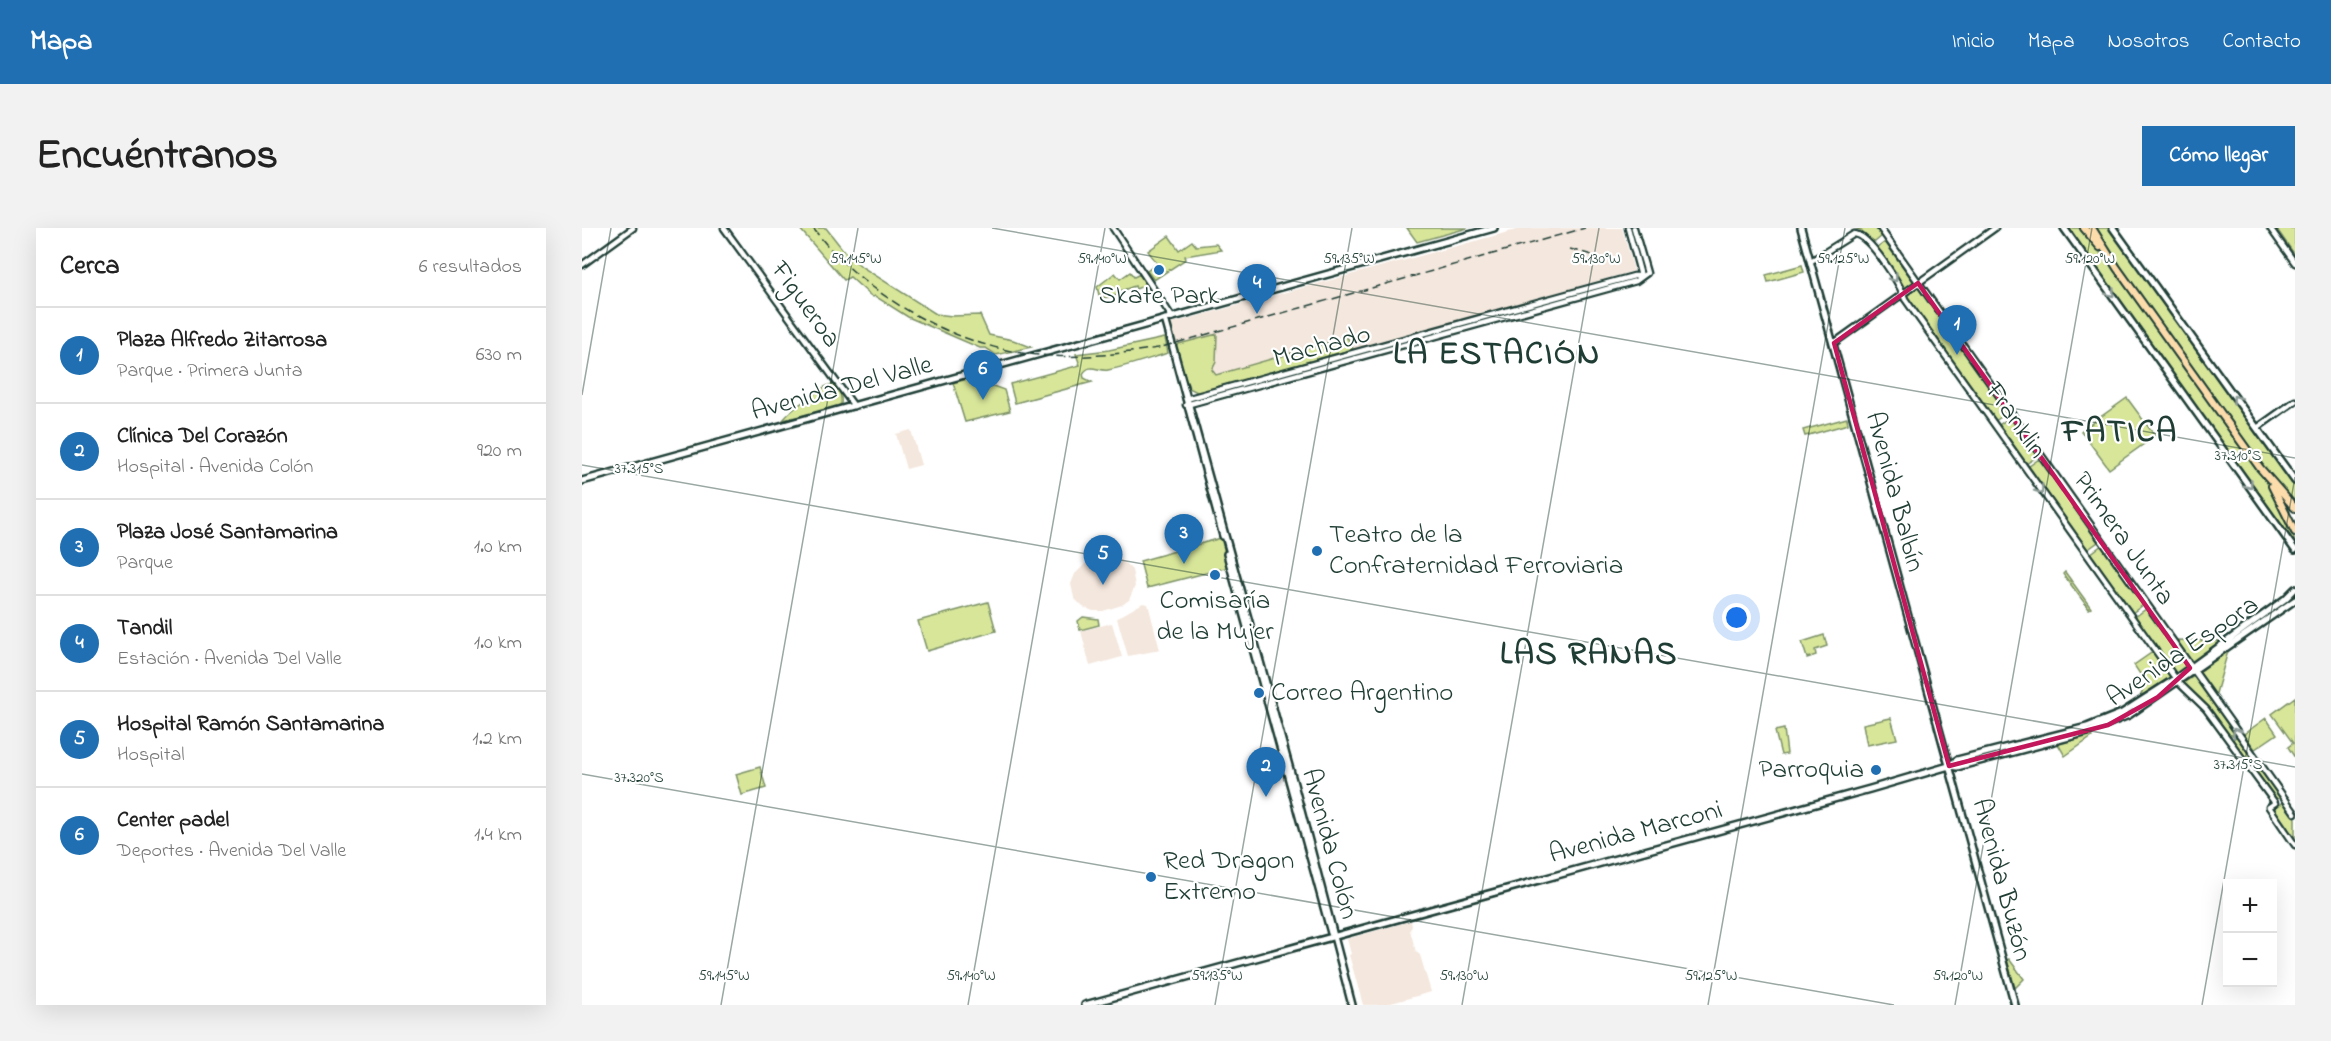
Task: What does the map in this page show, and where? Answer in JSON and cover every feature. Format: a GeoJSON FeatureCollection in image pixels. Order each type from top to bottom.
{"type":"FeatureCollection","features":[{"type":"Feature","properties":{"kind":"highway"},"geometry":{"type":"LineString","coordinates":[[2084,228],[2117,268]]}},
{"type":"Feature","properties":{"kind":"highway"},"geometry":{"type":"LineString","coordinates":[[2092,228],[2117,268],[2260,468],[2282,503],[2295,532]]}},
{"type":"Feature","properties":{"kind":"highway"},"geometry":{"type":"LineString","coordinates":[[2260,468],[2295,508]]}},
{"type":"Feature","properties":{"kind":"main road","name":"Avenida Del Valle"},"geometry":{"type":"LineString","coordinates":[[582,481],[1494,228]]}},
{"type":"Feature","properties":{"kind":"main road","name":"Avenida Balbín"},"geometry":{"type":"LineString","coordinates":[[1801,228],[1949,766]]}},
{"type":"Feature","properties":{"kind":"main road"},"geometry":{"type":"LineString","coordinates":[[2064,228],[2295,550]]}},
{"type":"Feature","properties":{"kind":"main road"},"geometry":{"type":"LineString","coordinates":[[2113,228],[2295,481]]}},
{"type":"Feature","properties":{"kind":"main road","name":"Avenida Colón"},"geometry":{"type":"LineString","coordinates":[[1168,318],[1175,355],[1311,846],[1352,1005]]}},
{"type":"Feature","properties":{"kind":"main road","name":"Avenida Espora"},"geometry":{"type":"LineString","coordinates":[[2192,670],[2295,589]]}},
{"type":"Feature","properties":{"kind":"main road","name":"Avenida Espora"},"geometry":{"type":"LineString","coordinates":[[1949,766],[1957,767],[2099,729],[2129,716],[2176,680],[2293,602]]}},
{"type":"Feature","properties":{"kind":"main road","name":"Avenida Marconi"},"geometry":{"type":"LineString","coordinates":[[1085,1005],[1949,766]]}},
{"type":"Feature","properties":{"kind":"main road","name":"Avenida Buzón"},"geometry":{"type":"LineString","coordinates":[[1949,766],[2015,1005]]}},
{"type":"Feature","properties":{"kind":"street"},"geometry":{"type":"LineString","coordinates":[[582,265],[633,228]]}},
{"type":"Feature","properties":{"kind":"street","name":"Figueroa"},"geometry":{"type":"LineString","coordinates":[[724,228],[855,406]]}},
{"type":"Feature","properties":{"kind":"street"},"geometry":{"type":"LineString","coordinates":[[1113,228],[1168,318]]}},
{"type":"Feature","properties":{"kind":"street"},"geometry":{"type":"LineString","coordinates":[[1628,228],[1641,276]]}},
{"type":"Feature","properties":{"kind":"street","name":"Machado"},"geometry":{"type":"LineString","coordinates":[[1188,401],[1634,276],[1641,276],[1647,273],[1634,228]]}},
{"type":"Feature","properties":{"kind":"street","name":"Primera Junta"},"geometry":{"type":"LineString","coordinates":[[1880,228],[2295,813]]}},
{"type":"Feature","properties":{"kind":"street"},"geometry":{"type":"LineString","coordinates":[[1834,343],[1995,228]]}},
{"type":"Feature","properties":{"kind":"street"},"geometry":{"type":"LineString","coordinates":[[2270,228],[2295,263]]}},
{"type":"Feature","properties":{"kind":"street","name":"Franklin"},"geometry":{"type":"LineString","coordinates":[[1811,261],[1857,233],[1871,246],[1948,361],[2176,680],[2206,709],[2275,803],[2269,807],[2295,845]]}},
{"type":"Feature","properties":{"kind":"street"},"geometry":{"type":"LineString","coordinates":[[2257,428],[2295,401]]}},
{"type":"Feature","properties":{"kind":"highlighted area"},"geometry":{"type":"Polygon","coordinates":[[[1918,283],[2190,668],[2158,697],[2108,725],[1949,766],[1834,343],[1918,283]]]}},
{"type":"Feature","properties":{"kind":"shaded area"},"geometry":{"type":"Polygon","coordinates":[[[1523,228],[1622,228],[1634,271],[1353,349],[1347,337],[1216,375],[1212,370],[1216,362],[1217,334],[1175,345],[1169,324],[1523,228]]]}},
{"type":"Feature","properties":{"kind":"shaded area"},"geometry":{"type":"Polygon","coordinates":[[[911,430],[921,465],[906,469],[896,434],[911,430]]]}},
{"type":"Feature","properties":{"kind":"shaded area"},"geometry":{"type":"Polygon","coordinates":[[[1110,557],[1125,563],[1132,570],[1135,586],[1129,600],[1122,605],[1103,611],[1093,611],[1083,607],[1074,598],[1071,584],[1075,574],[1088,561],[1110,557]]]}},
{"type":"Feature","properties":{"kind":"shaded area"},"geometry":{"type":"Polygon","coordinates":[[[1143,603],[1148,604],[1160,650],[1128,656],[1117,618],[1143,603]]]}},
{"type":"Feature","properties":{"kind":"shaded area"},"geometry":{"type":"Polygon","coordinates":[[[1112,623],[1122,657],[1090,666],[1081,631],[1112,623]]]}},
{"type":"Feature","properties":{"kind":"shaded area"},"geometry":{"type":"Polygon","coordinates":[[[1411,921],[1410,930],[1416,952],[1420,955],[1431,992],[1384,1005],[1363,1005],[1349,955],[1351,954],[1347,939],[1411,921]]]}},
{"type":"Feature","properties":{"kind":"green space"},"geometry":{"type":"Polygon","coordinates":[[[799,228],[826,228],[844,251],[862,267],[936,314],[980,315],[989,335],[1031,347],[996,355],[986,348],[980,348],[908,317],[870,295],[850,277],[844,280],[799,228]]]}},
{"type":"Feature","properties":{"kind":"green space"},"geometry":{"type":"Polygon","coordinates":[[[1407,228],[1468,228],[1417,242],[1407,228]]]}},
{"type":"Feature","properties":{"kind":"green space"},"geometry":{"type":"Polygon","coordinates":[[[1854,228],[1876,228],[1882,236],[1875,242],[1870,241],[1860,230],[1854,228]]]}},
{"type":"Feature","properties":{"kind":"green space"},"geometry":{"type":"Polygon","coordinates":[[[2067,228],[2079,228],[2114,270],[2162,335],[2260,472],[2285,514],[2295,546],[2067,228]]]}},
{"type":"Feature","properties":{"kind":"green space"},"geometry":{"type":"Polygon","coordinates":[[[2096,228],[2111,228],[2295,485],[2295,504],[2263,466],[2120,266],[2096,228]]]}},
{"type":"Feature","properties":{"kind":"green space"},"geometry":{"type":"Polygon","coordinates":[[[2276,228],[2295,228],[2295,255],[2276,228]]]}},
{"type":"Feature","properties":{"kind":"green space"},"geometry":{"type":"Polygon","coordinates":[[[1169,236],[1179,250],[1192,241],[1196,246],[1216,244],[1221,250],[1185,256],[1186,259],[1154,280],[1147,271],[1157,263],[1148,251],[1169,236]]]}},
{"type":"Feature","properties":{"kind":"green space"},"geometry":{"type":"Polygon","coordinates":[[[1885,242],[1915,284],[1906,290],[1876,249],[1885,242]]]}},
{"type":"Feature","properties":{"kind":"green space"},"geometry":{"type":"Polygon","coordinates":[[[1802,265],[1804,272],[1768,282],[1766,275],[1802,265]]]}},
{"type":"Feature","properties":{"kind":"green space"},"geometry":{"type":"Polygon","coordinates":[[[1130,272],[1134,277],[1140,274],[1148,284],[1136,289],[1135,286],[1117,292],[1118,295],[1104,298],[1102,294],[1099,295],[1097,287],[1115,273],[1120,279],[1130,272]]]}},
{"type":"Feature","properties":{"kind":"green space"},"geometry":{"type":"Polygon","coordinates":[[[1918,288],[2007,413],[1995,421],[1906,296],[1918,288]]]}},
{"type":"Feature","properties":{"kind":"green space"},"geometry":{"type":"Polygon","coordinates":[[[1217,334],[1216,362],[1212,370],[1216,375],[1347,337],[1353,349],[1199,393],[1189,388],[1175,345],[1217,334]]]}},
{"type":"Feature","properties":{"kind":"green space"},"geometry":{"type":"Polygon","coordinates":[[[1165,338],[1168,353],[1108,370],[1091,368],[1083,374],[1084,378],[1092,382],[1015,403],[1010,384],[1080,365],[1076,354],[1109,350],[1165,338]]]}},
{"type":"Feature","properties":{"kind":"green space"},"geometry":{"type":"Polygon","coordinates":[[[971,378],[1004,390],[1010,411],[965,422],[953,383],[971,378]]]}},
{"type":"Feature","properties":{"kind":"green space"},"geometry":{"type":"Polygon","coordinates":[[[833,384],[840,393],[841,404],[835,408],[783,420],[814,393],[833,384]]]}},
{"type":"Feature","properties":{"kind":"green space"},"geometry":{"type":"Polygon","coordinates":[[[2127,398],[2155,436],[2109,469],[2081,431],[2127,398]]]}},
{"type":"Feature","properties":{"kind":"green space"},"geometry":{"type":"Polygon","coordinates":[[[2010,417],[2038,456],[2026,464],[1999,425],[2010,417]]]}},
{"type":"Feature","properties":{"kind":"green space"},"geometry":{"type":"Polygon","coordinates":[[[1847,418],[1848,424],[1805,436],[1803,430],[1847,418]]]}},
{"type":"Feature","properties":{"kind":"green space"},"geometry":{"type":"Polygon","coordinates":[[[2039,459],[2098,542],[2087,550],[2028,467],[2039,459]]]}},
{"type":"Feature","properties":{"kind":"green space"},"geometry":{"type":"Polygon","coordinates":[[[1221,538],[1229,567],[1147,588],[1140,561],[1221,538]]]}},
{"type":"Feature","properties":{"kind":"green space"},"geometry":{"type":"Polygon","coordinates":[[[2102,545],[2143,605],[2132,613],[2090,554],[2102,545]]]}},
{"type":"Feature","properties":{"kind":"green space"},"geometry":{"type":"Polygon","coordinates":[[[2065,572],[2091,608],[2089,609],[2063,574],[2065,572]]]}},
{"type":"Feature","properties":{"kind":"green space"},"geometry":{"type":"Polygon","coordinates":[[[988,602],[996,631],[927,651],[918,621],[988,602]]]}},
{"type":"Feature","properties":{"kind":"green space"},"geometry":{"type":"Polygon","coordinates":[[[2146,609],[2187,666],[2176,674],[2135,617],[2146,609]]]}},
{"type":"Feature","properties":{"kind":"green space"},"geometry":{"type":"Polygon","coordinates":[[[1083,617],[1098,619],[1099,625],[1080,630],[1078,621],[1083,617]]]}},
{"type":"Feature","properties":{"kind":"green space"},"geometry":{"type":"Polygon","coordinates":[[[1824,635],[1827,646],[1815,650],[1816,655],[1807,658],[1802,642],[1824,635]]]}},
{"type":"Feature","properties":{"kind":"green space"},"geometry":{"type":"Polygon","coordinates":[[[2174,640],[2222,641],[2192,663],[2174,640]]]}},
{"type":"Feature","properties":{"kind":"green space"},"geometry":{"type":"Polygon","coordinates":[[[2154,651],[2171,676],[2140,697],[2146,683],[2134,665],[2154,651]]]}},
{"type":"Feature","properties":{"kind":"green space"},"geometry":{"type":"Polygon","coordinates":[[[2228,651],[2215,697],[2198,673],[2228,651]]]}},
{"type":"Feature","properties":{"kind":"green space"},"geometry":{"type":"Polygon","coordinates":[[[2194,676],[2234,731],[2233,735],[2228,735],[2201,699],[2183,683],[2194,676]]]}},
{"type":"Feature","properties":{"kind":"green space"},"geometry":{"type":"Polygon","coordinates":[[[2295,697],[2295,758],[2288,747],[2293,743],[2272,714],[2295,697]]]}},
{"type":"Feature","properties":{"kind":"green space"},"geometry":{"type":"Polygon","coordinates":[[[1891,718],[1897,739],[1867,745],[1863,724],[1891,718]]]}},
{"type":"Feature","properties":{"kind":"green space"},"geometry":{"type":"Polygon","coordinates":[[[2266,718],[2277,734],[2255,749],[2244,734],[2266,718]]]}},
{"type":"Feature","properties":{"kind":"green space"},"geometry":{"type":"Polygon","coordinates":[[[1784,729],[1787,754],[1781,755],[1775,731],[1784,729]]]}},
{"type":"Feature","properties":{"kind":"green space"},"geometry":{"type":"Polygon","coordinates":[[[2091,735],[2092,737],[2065,756],[2058,744],[2091,735]]]}},
{"type":"Feature","properties":{"kind":"green space"},"geometry":{"type":"Polygon","coordinates":[[[2237,736],[2281,797],[2276,800],[2232,740],[2237,736]]]}},
{"type":"Feature","properties":{"kind":"green space"},"geometry":{"type":"Polygon","coordinates":[[[760,767],[766,788],[742,795],[736,774],[760,767]]]}},
{"type":"Feature","properties":{"kind":"green space"},"geometry":{"type":"Polygon","coordinates":[[[2284,802],[2295,817],[2295,840],[2273,809],[2284,802]]]}},
{"type":"Feature","properties":{"kind":"green space"},"geometry":{"type":"Polygon","coordinates":[[[2009,959],[2024,979],[2015,988],[2007,960],[2009,959]]]}},
{"type":"Feature","properties":{"kind":"railway"},"geometry":{"type":"LineString","coordinates":[[813,228],[833,252],[857,275],[913,314],[944,329],[1007,350],[1039,355],[1069,356],[1113,354],[1158,348],[1585,228]]}},
{"type":"Feature","properties":{"kind":"railway"},"geometry":{"type":"LineString","coordinates":[[1570,249],[1596,256]]}},
{"type":"Feature","properties":{"kind":"place","name":"Skate Park"},"geometry":{"type":"Point","coordinates":[1159,270]}},
{"type":"Feature","properties":{"kind":"place","name":"Tandil"},"geometry":{"type":"Point","coordinates":[1257,314]}},
{"type":"Feature","properties":{"kind":"place","name":"Plaza Alfredo Zitarrosa"},"geometry":{"type":"Point","coordinates":[1957,355]}},
{"type":"Feature","properties":{"kind":"place","name":"Center padel"},"geometry":{"type":"Point","coordinates":[983,400]}},
{"type":"Feature","properties":{"kind":"place","name":"Teatro de la Confraternidad Ferroviaria"},"geometry":{"type":"Point","coordinates":[1317,551]}},
{"type":"Feature","properties":{"kind":"place","name":"Plaza José Santamarina"},"geometry":{"type":"Point","coordinates":[1184,564]}},
{"type":"Feature","properties":{"kind":"place","name":"Comisaría de la Mujer"},"geometry":{"type":"Point","coordinates":[1215,575]}},
{"type":"Feature","properties":{"kind":"place","name":"Hospital Ramón Santamarina"},"geometry":{"type":"Point","coordinates":[1103,585]}},
{"type":"Feature","properties":{"kind":"place","name":"Correo Argentino"},"geometry":{"type":"Point","coordinates":[1259,693]}},
{"type":"Feature","properties":{"kind":"place","name":"Parroquia"},"geometry":{"type":"Point","coordinates":[1876,770]}},
{"type":"Feature","properties":{"kind":"place","name":"Clínica Del Corazón"},"geometry":{"type":"Point","coordinates":[1266,797]}},
{"type":"Feature","properties":{"kind":"place","name":"Red Dragon Extremo"},"geometry":{"type":"Point","coordinates":[1151,877]}},
{"type":"Feature","properties":{"kind":"district","name":"LA ESTACIÓN"},"geometry":{"type":"Point","coordinates":[1497,355]}},
{"type":"Feature","properties":{"kind":"district","name":"FATICA"},"geometry":{"type":"Point","coordinates":[2120,433]}},
{"type":"Feature","properties":{"kind":"district","name":"LAS RANAS"},"geometry":{"type":"Point","coordinates":[1589,655]}}]}
